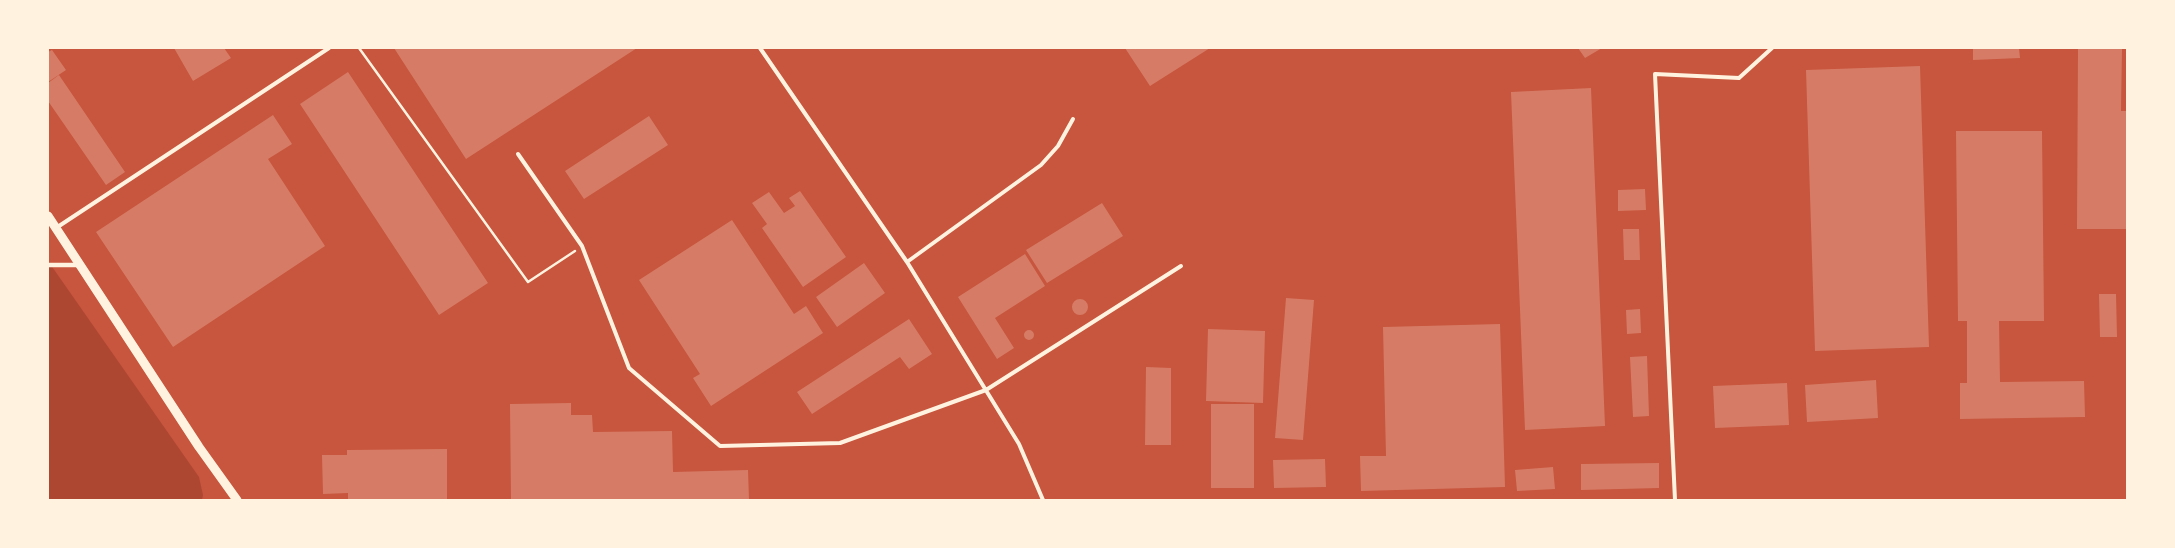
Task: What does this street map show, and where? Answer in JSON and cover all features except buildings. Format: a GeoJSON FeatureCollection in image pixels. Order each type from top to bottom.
{"type":"FeatureCollection","features":[{"type":"Feature","properties":{"kind":"street"},"geometry":{"type":"LineString","coordinates":[[48,216],[199,447],[237,500]]}},
{"type":"Feature","properties":{"kind":"street"},"geometry":{"type":"LineString","coordinates":[[48,265],[79,265]]}},
{"type":"Feature","properties":{"kind":"lane"},"geometry":{"type":"LineString","coordinates":[[56,228],[329,48]]}},
{"type":"Feature","properties":{"kind":"lane"},"geometry":{"type":"LineString","coordinates":[[760,48],[907,262],[1019,444],[1043,500]]}},
{"type":"Feature","properties":{"kind":"lane"},"geometry":{"type":"LineString","coordinates":[[1675,500],[1655,74],[1739,78],[1772,48]]}},
{"type":"Feature","properties":{"kind":"lane"},"geometry":{"type":"LineString","coordinates":[[907,262],[1041,165],[1058,146],[1073,119]]}},
{"type":"Feature","properties":{"kind":"lane"},"geometry":{"type":"LineString","coordinates":[[518,154],[582,246],[629,368],[720,446],[840,443],[986,390],[1181,266]]}},
{"type":"Feature","properties":{"kind":"path"},"geometry":{"type":"LineString","coordinates":[[359,48],[528,282],[582,246]]}},
{"type":"Feature","properties":{"kind":"shaded area"},"geometry":{"type":"Polygon","coordinates":[[[48,261],[199,477],[203,495],[202,500],[48,500],[48,261]]]}}]}
